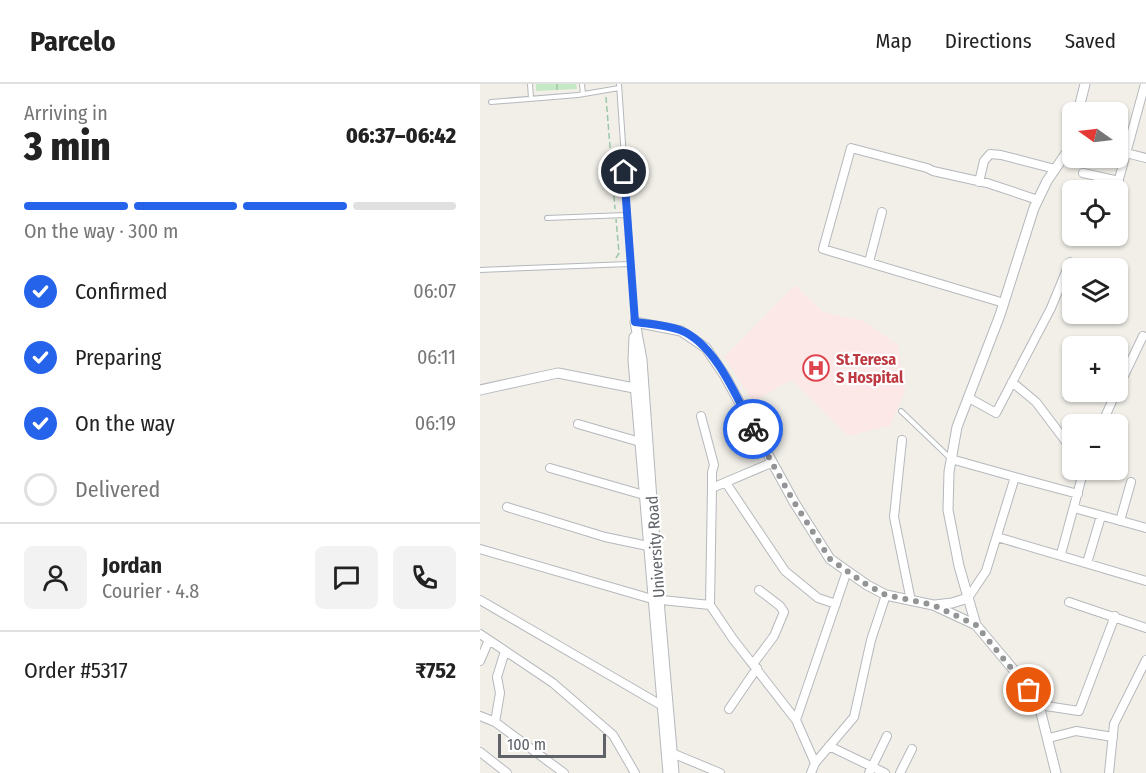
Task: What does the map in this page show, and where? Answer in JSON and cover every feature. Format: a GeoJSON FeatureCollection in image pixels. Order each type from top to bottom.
{"type":"FeatureCollection","features":[{"type":"Feature","properties":{"kind":"street"},"geometry":{"type":"LineString","coordinates":[[1080,102],[1084,84]]}},
{"type":"Feature","properties":{"kind":"street"},"geometry":{"type":"LineString","coordinates":[[1128,150],[1144,96],[1145,84]]}},
{"type":"Feature","properties":{"kind":"street"},"geometry":{"type":"LineString","coordinates":[[1004,303],[823,249],[851,148],[987,183],[1038,200]]}},
{"type":"Feature","properties":{"kind":"street"},"geometry":{"type":"LineString","coordinates":[[1128,153],[1146,158]]}},
{"type":"Feature","properties":{"kind":"street"},"geometry":{"type":"LineString","coordinates":[[980,182],[984,161],[990,154],[1055,169]]}},
{"type":"Feature","properties":{"kind":"street"},"geometry":{"type":"LineString","coordinates":[[1056,773],[1039,705],[1018,675],[976,625],[959,566],[948,510],[951,459],[957,427],[1004,303],[1038,200],[1062,159]]}},
{"type":"Feature","properties":{"kind":"street"},"geometry":{"type":"LineString","coordinates":[[1083,173],[1114,180]]}},
{"type":"Feature","properties":{"kind":"street"},"geometry":{"type":"LineString","coordinates":[[869,262],[882,212]]}},
{"type":"Feature","properties":{"kind":"street"},"geometry":{"type":"LineString","coordinates":[[969,398],[996,413],[1051,308],[1062,281]]}},
{"type":"Feature","properties":{"kind":"street"},"geometry":{"type":"LineString","coordinates":[[635,322],[681,331],[706,348],[725,376],[771,463],[830,559],[867,585],[886,595],[933,605],[968,598],[986,571],[1015,477]]}},
{"type":"Feature","properties":{"kind":"street","name":"University Road"},"geometry":{"type":"LineString","coordinates":[[635,322],[642,360],[640,442],[648,546],[674,773]]}},
{"type":"Feature","properties":{"kind":"street"},"geometry":{"type":"LineString","coordinates":[[1128,367],[1143,336]]}},
{"type":"Feature","properties":{"kind":"street"},"geometry":{"type":"LineString","coordinates":[[480,390],[558,373],[640,389]]}},
{"type":"Feature","properties":{"kind":"street"},"geometry":{"type":"LineString","coordinates":[[480,395],[567,374]]}},
{"type":"Feature","properties":{"kind":"street"},"geometry":{"type":"LineString","coordinates":[[1012,382],[1036,402],[1062,436]]}},
{"type":"Feature","properties":{"kind":"street","name":"University Road"},"geometry":{"type":"LineString","coordinates":[[640,389],[668,773]]}},
{"type":"Feature","properties":{"kind":"street"},"geometry":{"type":"LineString","coordinates":[[701,416],[714,465],[711,472],[710,604],[733,639],[796,720],[815,763]]}},
{"type":"Feature","properties":{"kind":"street"},"geometry":{"type":"LineString","coordinates":[[578,424],[640,442]]}},
{"type":"Feature","properties":{"kind":"street"},"geometry":{"type":"LineString","coordinates":[[902,440],[894,517],[911,602]]}},
{"type":"Feature","properties":{"kind":"street"},"geometry":{"type":"LineString","coordinates":[[951,459],[1078,494]]}},
{"type":"Feature","properties":{"kind":"street"},"geometry":{"type":"LineString","coordinates":[[712,488],[771,463]]}},
{"type":"Feature","properties":{"kind":"street"},"geometry":{"type":"LineString","coordinates":[[550,468],[644,495]]}},
{"type":"Feature","properties":{"kind":"street"},"geometry":{"type":"LineString","coordinates":[[1061,554],[1081,480]]}},
{"type":"Feature","properties":{"kind":"street"},"geometry":{"type":"LineString","coordinates":[[1120,522],[1131,482]]}},
{"type":"Feature","properties":{"kind":"street"},"geometry":{"type":"LineString","coordinates":[[726,483],[785,571],[818,598],[836,604]]}},
{"type":"Feature","properties":{"kind":"street"},"geometry":{"type":"LineString","coordinates":[[507,507],[605,537],[648,546]]}},
{"type":"Feature","properties":{"kind":"street"},"geometry":{"type":"LineString","coordinates":[[1074,508],[1146,528]]}},
{"type":"Feature","properties":{"kind":"street"},"geometry":{"type":"LineString","coordinates":[[1087,563],[1101,516]]}},
{"type":"Feature","properties":{"kind":"street"},"geometry":{"type":"LineString","coordinates":[[997,537],[1061,554],[1146,581]]}},
{"type":"Feature","properties":{"kind":"street"},"geometry":{"type":"LineString","coordinates":[[480,549],[655,600],[710,604]]}},
{"type":"Feature","properties":{"kind":"street"},"geometry":{"type":"LineString","coordinates":[[796,720],[847,571]]}},
{"type":"Feature","properties":{"kind":"street"},"geometry":{"type":"LineString","coordinates":[[729,709],[774,636],[784,612],[780,606],[759,590]]}},
{"type":"Feature","properties":{"kind":"street"},"geometry":{"type":"LineString","coordinates":[[811,773],[815,763],[854,717],[871,640],[886,595]]}},
{"type":"Feature","properties":{"kind":"street"},"geometry":{"type":"LineString","coordinates":[[480,600],[662,705]]}},
{"type":"Feature","properties":{"kind":"street"},"geometry":{"type":"LineString","coordinates":[[1069,602],[1146,628]]}},
{"type":"Feature","properties":{"kind":"street"},"geometry":{"type":"LineString","coordinates":[[933,605],[976,625]]}},
{"type":"Feature","properties":{"kind":"street"},"geometry":{"type":"LineString","coordinates":[[1039,705],[1078,711],[1115,616]]}},
{"type":"Feature","properties":{"kind":"street"},"geometry":{"type":"LineString","coordinates":[[480,634],[553,683],[613,735],[635,773]]}},
{"type":"Feature","properties":{"kind":"street"},"geometry":{"type":"LineString","coordinates":[[480,661],[489,640]]}},
{"type":"Feature","properties":{"kind":"street"},"geometry":{"type":"LineString","coordinates":[[495,722],[500,693],[497,676],[505,651]]}},
{"type":"Feature","properties":{"kind":"street"},"geometry":{"type":"LineString","coordinates":[[1109,773],[1114,724],[1146,660]]}},
{"type":"Feature","properties":{"kind":"street"},"geometry":{"type":"LineString","coordinates":[[1137,676],[1146,682]]}},
{"type":"Feature","properties":{"kind":"street"},"geometry":{"type":"LineString","coordinates":[[480,716],[495,722],[564,773]]}},
{"type":"Feature","properties":{"kind":"street"},"geometry":{"type":"LineString","coordinates":[[1048,738],[1076,731],[1113,737]]}},
{"type":"Feature","properties":{"kind":"street"},"geometry":{"type":"LineString","coordinates":[[870,770],[886,736]]}},
{"type":"Feature","properties":{"kind":"street"},"geometry":{"type":"LineString","coordinates":[[829,746],[870,770],[885,773]]}},
{"type":"Feature","properties":{"kind":"street"},"geometry":{"type":"LineString","coordinates":[[900,773],[912,749]]}},
{"type":"Feature","properties":{"kind":"street"},"geometry":{"type":"LineString","coordinates":[[480,752],[507,773]]}},
{"type":"Feature","properties":{"kind":"street"},"geometry":{"type":"LineString","coordinates":[[672,753],[720,773]]}},
{"type":"Feature","properties":{"kind":"lane"},"geometry":{"type":"LineString","coordinates":[[530,84],[531,98]]}},
{"type":"Feature","properties":{"kind":"lane"},"geometry":{"type":"LineString","coordinates":[[582,84],[583,94]]}},
{"type":"Feature","properties":{"kind":"lane"},"geometry":{"type":"LineString","coordinates":[[491,102],[583,94],[619,86]]}},
{"type":"Feature","properties":{"kind":"lane","name":"University Road"},"geometry":{"type":"LineString","coordinates":[[619,86],[629,264],[635,322]]}},
{"type":"Feature","properties":{"kind":"lane"},"geometry":{"type":"LineString","coordinates":[[547,218],[626,215]]}},
{"type":"Feature","properties":{"kind":"lane"},"geometry":{"type":"LineString","coordinates":[[480,270],[629,264]]}},
{"type":"Feature","properties":{"kind":"lane"},"geometry":{"type":"LineString","coordinates":[[901,411],[951,459]]}},
{"type":"Feature","properties":{"kind":"path"},"geometry":{"type":"LineString","coordinates":[[556,84],[557,91]]}},
{"type":"Feature","properties":{"kind":"path"},"geometry":{"type":"LineString","coordinates":[[606,90],[619,253],[617,258],[610,260]]}},
{"type":"Feature","properties":{"kind":"shaded area","name":"St.Teresa S Hospital"},"geometry":{"type":"Polygon","coordinates":[[[795,285],[823,312],[864,321],[898,345],[905,391],[890,426],[848,436],[791,380],[753,402],[724,357],[795,285]]]}},
{"type":"Feature","properties":{"kind":"green space"},"geometry":{"type":"Polygon","coordinates":[[[536,84],[576,84],[577,89],[536,91],[536,84]]]}},
{"type":"Feature","properties":{"kind":"way so far"},"geometry":{"type":"LineString","coordinates":[[753,429],[794,502],[830,559],[867,585],[886,595],[933,605],[976,625],[1029,690]]}},
{"type":"Feature","properties":{"kind":"place","name":"St.Teresa S Hospital"},"geometry":{"type":"Point","coordinates":[816,368]}},
{"type":"Feature","properties":{"kind":"route"},"geometry":{"type":"LineString","coordinates":[[624,172],[635,322],[681,331],[706,348],[725,376],[753,429]]}}]}
